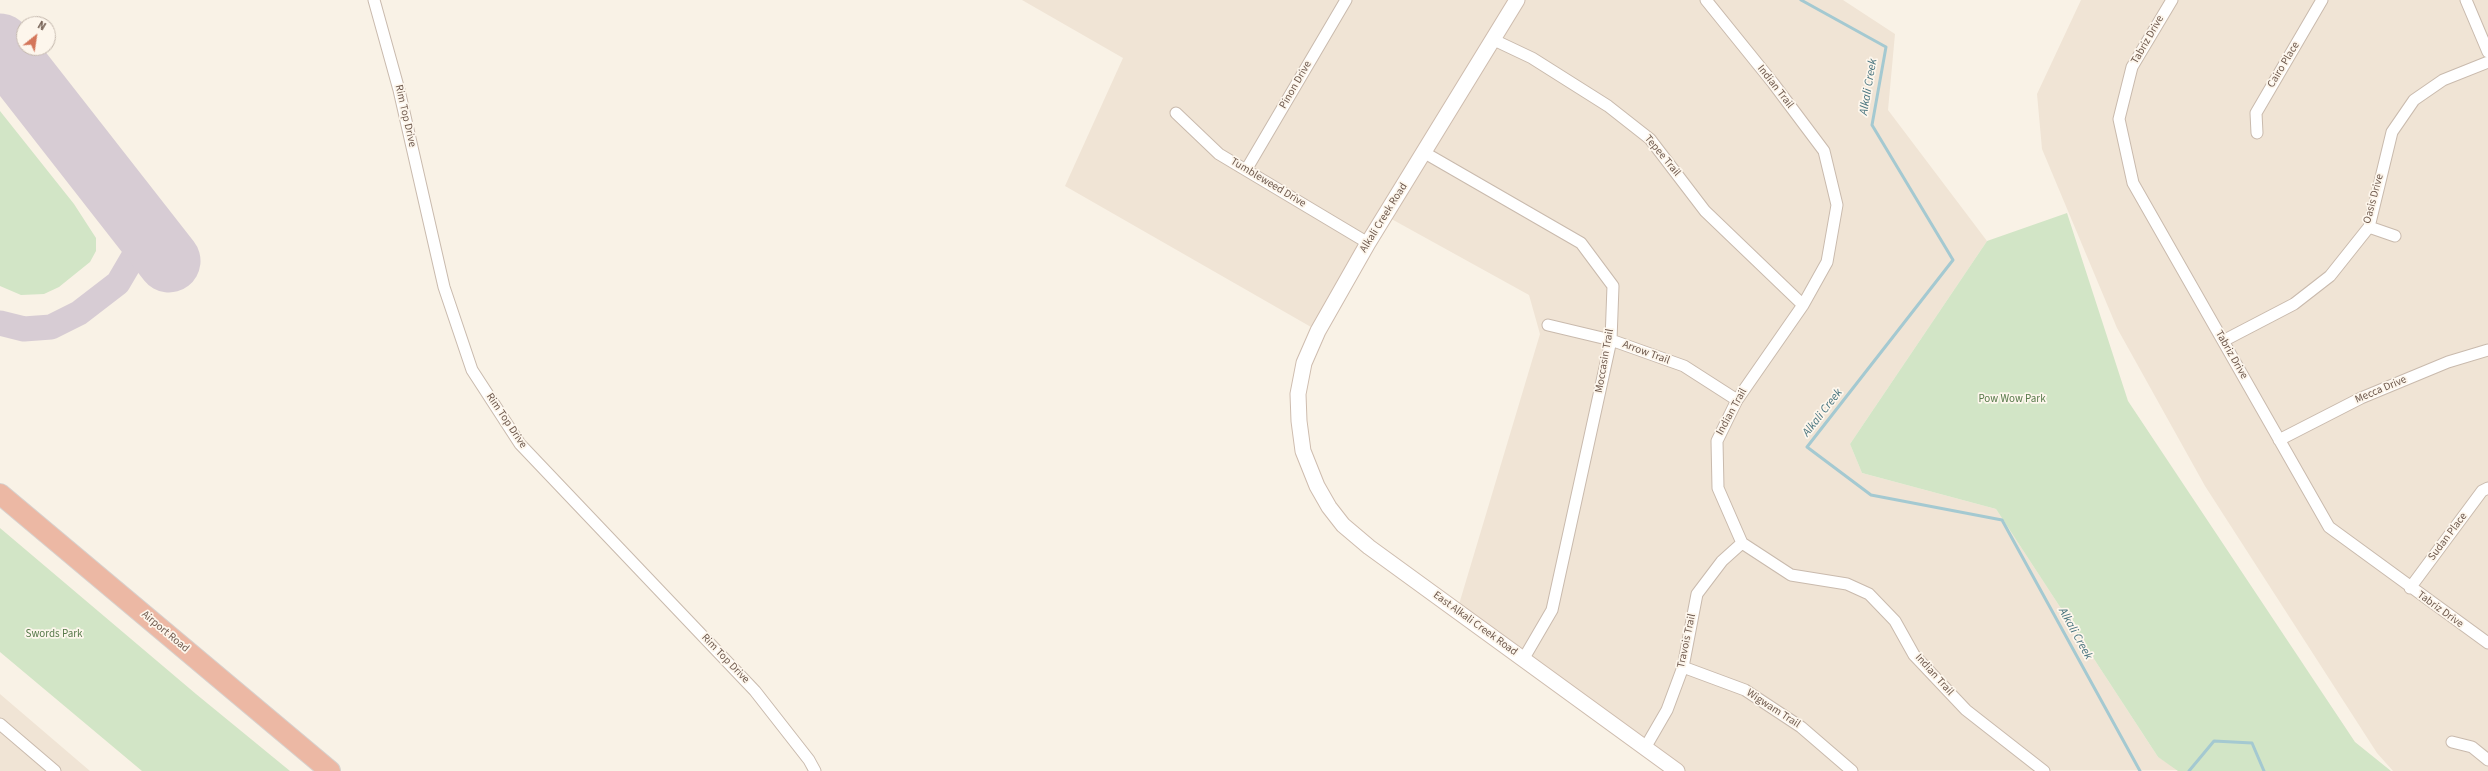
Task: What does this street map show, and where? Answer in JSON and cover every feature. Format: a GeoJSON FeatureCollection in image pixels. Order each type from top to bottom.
{"type":"FeatureCollection","features":[{"type":"Feature","properties":{"kind":"highway","name":"Airport Road"},"geometry":{"type":"LineString","coordinates":[[0,494],[330,771]]}},
{"type":"Feature","properties":{"kind":"street","name":"Rim Top Drive"},"geometry":{"type":"LineString","coordinates":[[374,0],[399,90],[444,287],[472,370],[520,444],[755,690],[809,760],[815,771]]}},
{"type":"Feature","properties":{"kind":"street","name":"Pinon Drive"},"geometry":{"type":"LineString","coordinates":[[1246,170],[1346,0]]}},
{"type":"Feature","properties":{"kind":"street","name":"Alkali Creek Road"},"geometry":{"type":"LineString","coordinates":[[1303,451],[1298,421],[1298,394],[1304,362],[1318,331],[1368,243],[1425,153],[1517,0]]}},
{"type":"Feature","properties":{"kind":"street","name":"Indian Trail"},"geometry":{"type":"LineString","coordinates":[[1706,0],[1773,83],[1824,151],[1837,205],[1827,262],[1803,305],[1737,400],[1717,441],[1718,488],[1742,542],[1791,575],[1847,584],[1869,594],[1895,621],[1914,655],[1966,710],[2044,771]]}},
{"type":"Feature","properties":{"kind":"street","name":"Tabriz Drive"},"geometry":{"type":"LineString","coordinates":[[2172,0],[2132,67],[2119,118],[2133,183],[2329,527],[2410,588],[2488,643]]}},
{"type":"Feature","properties":{"kind":"street","name":"Cairo Place"},"geometry":{"type":"LineString","coordinates":[[2257,133],[2256,112],[2322,0]]}},
{"type":"Feature","properties":{"kind":"street"},"geometry":{"type":"LineString","coordinates":[[2466,0],[2488,52]]}},
{"type":"Feature","properties":{"kind":"street","name":"Tepee Trail"},"geometry":{"type":"LineString","coordinates":[[1494,40],[1532,58],[1608,106],[1650,139],[1705,211],[1803,305]]}},
{"type":"Feature","properties":{"kind":"street","name":"Oasis Drive"},"geometry":{"type":"LineString","coordinates":[[2223,341],[2294,304],[2330,276],[2369,227],[2392,132],[2414,100],[2443,80],[2488,62]]}},
{"type":"Feature","properties":{"kind":"street","name":"Tumbleweed Drive"},"geometry":{"type":"LineString","coordinates":[[1176,113],[1219,154],[1368,243]]}},
{"type":"Feature","properties":{"kind":"street","name":"Moccasin Trail"},"geometry":{"type":"LineString","coordinates":[[1425,153],[1581,243],[1613,286],[1611,340],[1552,610],[1524,658]]}},
{"type":"Feature","properties":{"kind":"street"},"geometry":{"type":"LineString","coordinates":[[2369,227],[2395,236]]}},
{"type":"Feature","properties":{"kind":"street","name":"Arrow Trail"},"geometry":{"type":"LineString","coordinates":[[1548,325],[1611,340],[1684,366],[1737,400]]}},
{"type":"Feature","properties":{"kind":"street","name":"Mecca Drive"},"geometry":{"type":"LineString","coordinates":[[2279,440],[2361,398],[2448,362],[2488,350]]}},
{"type":"Feature","properties":{"kind":"street","name":"East Alkali Creek Road"},"geometry":{"type":"LineString","coordinates":[[1303,451],[1317,486],[1343,524],[1369,547],[1524,658],[1677,771]]}},
{"type":"Feature","properties":{"kind":"street","name":"Sudan Place"},"geometry":{"type":"LineString","coordinates":[[2410,588],[2482,491],[2488,488]]}},
{"type":"Feature","properties":{"kind":"street","name":"Travois Trail"},"geometry":{"type":"LineString","coordinates":[[1645,748],[1667,710],[1683,667],[1697,594],[1722,561],[1742,542]]}},
{"type":"Feature","properties":{"kind":"street","name":"Wigwam Trail"},"geometry":{"type":"LineString","coordinates":[[1683,667],[1746,690],[1802,727],[1852,771]]}},
{"type":"Feature","properties":{"kind":"street"},"geometry":{"type":"LineString","coordinates":[[0,724],[55,771]]}},
{"type":"Feature","properties":{"kind":"street"},"geometry":{"type":"LineString","coordinates":[[2452,742],[2472,747],[2488,760]]}},
{"type":"Feature","properties":{"kind":"shaded area"},"geometry":{"type":"Polygon","coordinates":[[[1022,0],[1843,0],[1895,34],[1888,110],[1987,241],[1850,444],[1862,473],[1996,509],[2158,757],[2179,770],[1677,771],[1457,611],[1540,334],[1529,295],[1386,216],[1318,331],[1065,186],[1123,58],[1022,0]]]}},
{"type":"Feature","properties":{"kind":"shaded area"},"geometry":{"type":"Polygon","coordinates":[[[2081,0],[2488,0],[2488,771],[2393,771],[2377,753],[2205,486],[2117,328],[2042,149],[2037,94],[2081,0]]]}},
{"type":"Feature","properties":{"kind":"shaded area"},"geometry":{"type":"Polygon","coordinates":[[[0,694],[90,771],[0,771],[0,694]]]}},
{"type":"Feature","properties":{"kind":"green space"},"geometry":{"type":"Polygon","coordinates":[[[0,111],[74,204],[96,238],[96,251],[90,262],[59,287],[44,294],[21,295],[0,286],[0,111]]]}},
{"type":"Feature","properties":{"kind":"green space","name":"Pow Wow Park"},"geometry":{"type":"Polygon","coordinates":[[[2067,213],[2128,401],[2355,742],[2391,771],[2178,771],[2158,757],[1996,509],[1862,473],[1850,444],[1987,241],[2067,213]]]}},
{"type":"Feature","properties":{"kind":"green space","name":"Swords Park"},"geometry":{"type":"Polygon","coordinates":[[[0,528],[196,694],[290,771],[142,771],[0,652],[0,528]]]}},
{"type":"Feature","properties":{"kind":"waterway","name":"Alkali Creek"},"geometry":{"type":"LineString","coordinates":[[1801,0],[1886,47],[1872,125],[1953,260],[1807,447],[1871,495],[2002,520],[2140,771]]}},
{"type":"Feature","properties":{"kind":"waterway","name":"Alkali Creek"},"geometry":{"type":"LineString","coordinates":[[2189,771],[2214,741],[2252,743],[2264,771]]}},
{"type":"Feature","properties":{"kind":"taxiway"},"geometry":{"type":"LineString","coordinates":[[0,323],[24,329],[51,327],[79,313],[118,283],[135,254],[139,228],[135,218]]}},
{"type":"Feature","properties":{"kind":"runway"},"geometry":{"type":"LineString","coordinates":[[0,45],[169,261]]}}]}
